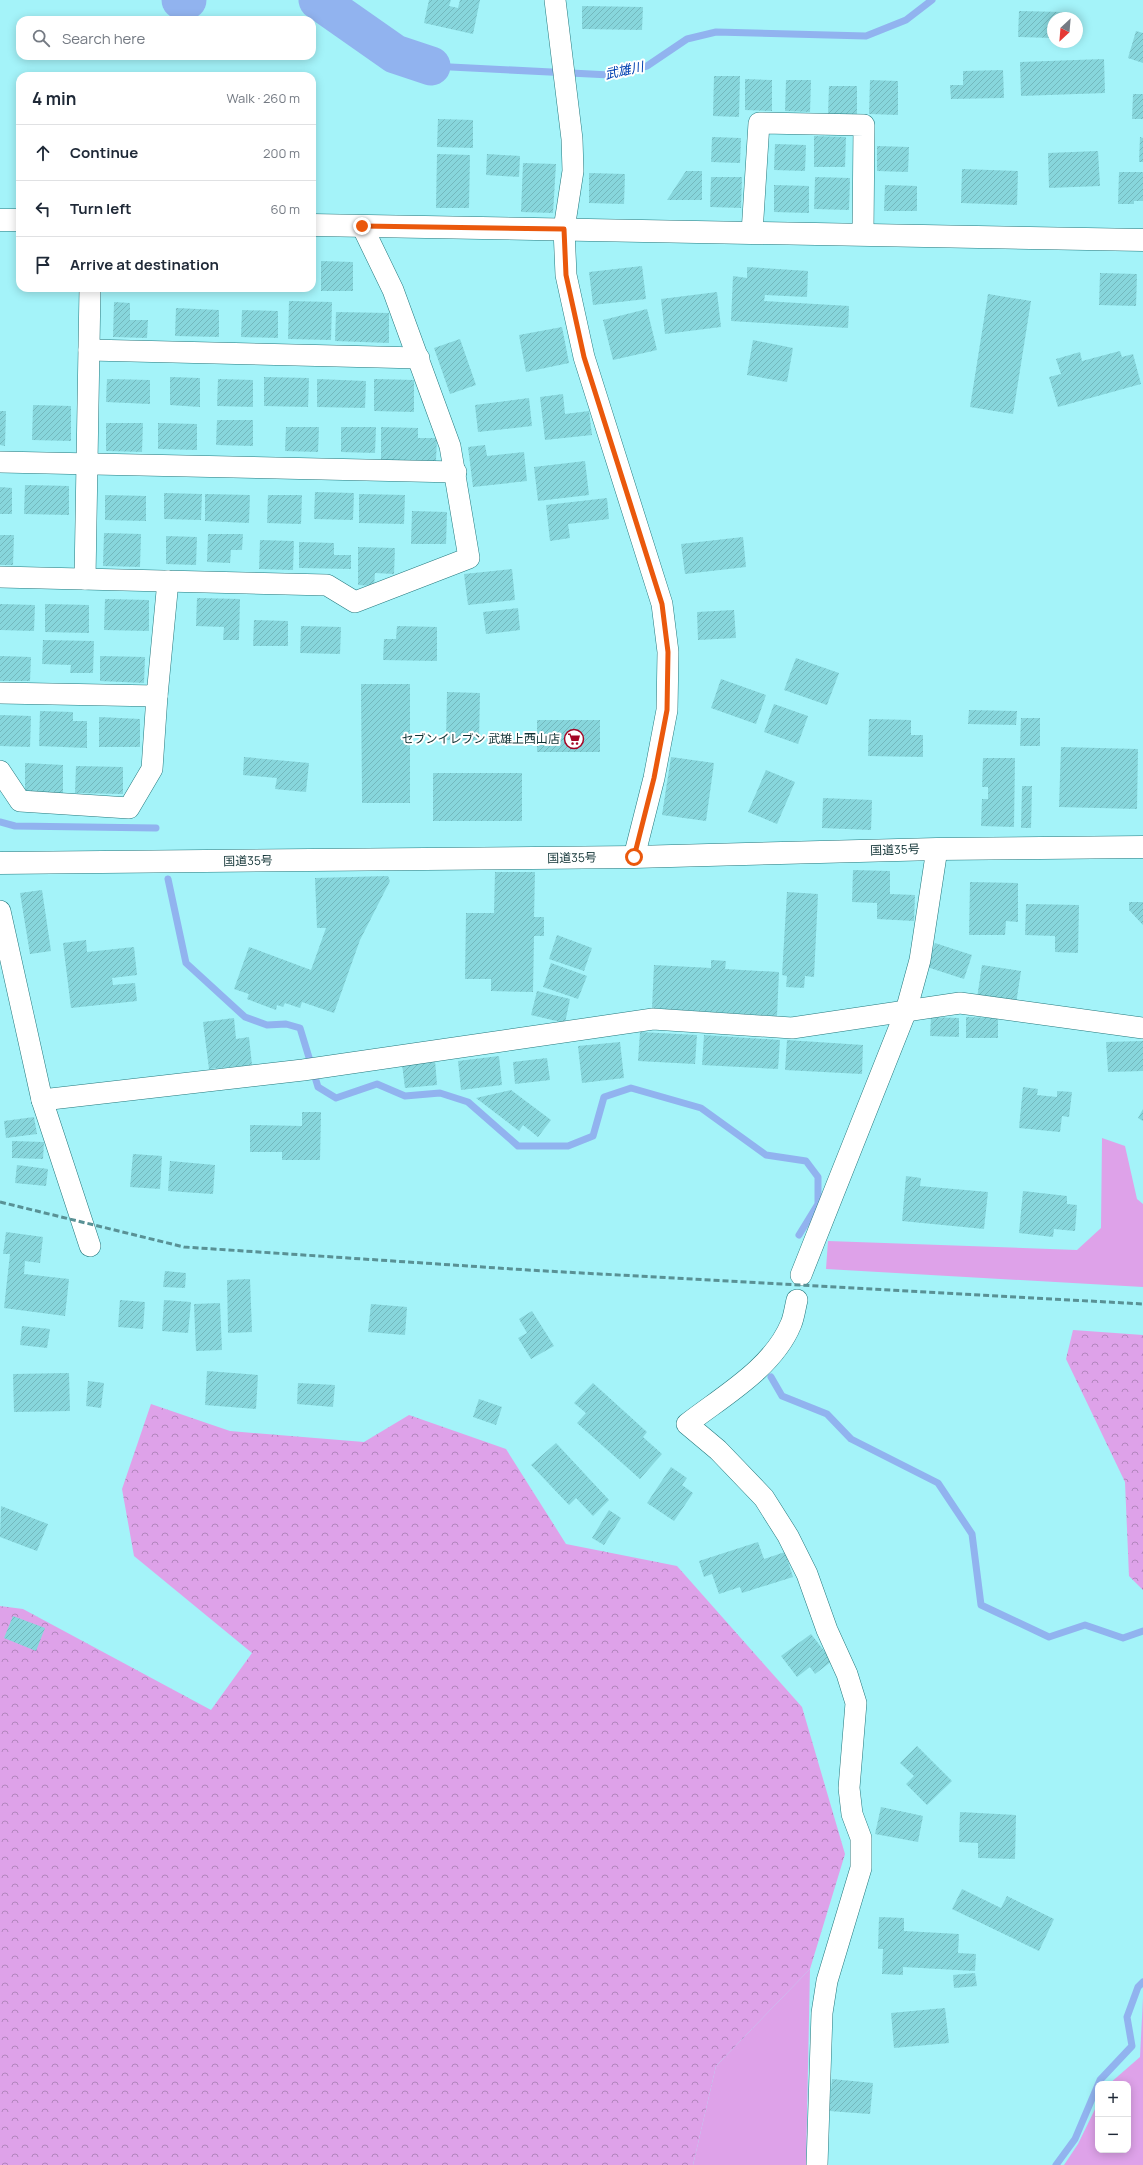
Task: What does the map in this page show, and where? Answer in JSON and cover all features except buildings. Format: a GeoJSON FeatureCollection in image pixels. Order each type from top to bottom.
{"type":"FeatureCollection","features":[{"type":"Feature","properties":{"kind":"main road"},"geometry":{"type":"LineString","coordinates":[[0,220],[16,220]]}},
{"type":"Feature","properties":{"kind":"main road"},"geometry":{"type":"LineString","coordinates":[[316,225],[1143,240]]}},
{"type":"Feature","properties":{"kind":"main road","name":"国道35号"},"geometry":{"type":"LineString","coordinates":[[0,863],[634,857],[936,849],[1143,847]]}},
{"type":"Feature","properties":{"kind":"street"},"geometry":{"type":"LineString","coordinates":[[551,2],[561,52],[573,171],[564,229],[566,275],[584,357],[662,604],[668,652],[667,710],[654,778],[634,857]]}},
{"type":"Feature","properties":{"kind":"street"},"geometry":{"type":"LineString","coordinates":[[752,232],[759,123],[864,125],[863,234]]}},
{"type":"Feature","properties":{"kind":"street"},"geometry":{"type":"LineString","coordinates":[[0,577],[327,585],[355,602],[469,558],[456,472],[450,446],[393,290],[362,226]]}},
{"type":"Feature","properties":{"kind":"street"},"geometry":{"type":"LineString","coordinates":[[85,579],[90,292]]}},
{"type":"Feature","properties":{"kind":"street"},"geometry":{"type":"LineString","coordinates":[[89,350],[419,358]]}},
{"type":"Feature","properties":{"kind":"street"},"geometry":{"type":"LineString","coordinates":[[0,462],[456,472]]}},
{"type":"Feature","properties":{"kind":"street"},"geometry":{"type":"LineString","coordinates":[[0,771],[20,801],[129,808],[152,769],[157,696],[168,581]]}},
{"type":"Feature","properties":{"kind":"street"},"geometry":{"type":"LineString","coordinates":[[0,693],[157,696]]}},
{"type":"Feature","properties":{"kind":"street"},"geometry":{"type":"LineString","coordinates":[[801,1275],[906,1011],[920,960],[936,849]]}},
{"type":"Feature","properties":{"kind":"street"},"geometry":{"type":"LineString","coordinates":[[0,911],[42,1100],[90,1246]]}},
{"type":"Feature","properties":{"kind":"street"},"geometry":{"type":"LineString","coordinates":[[42,1100],[303,1070],[652,1019],[792,1028],[960,1004],[1143,1028]]}},
{"type":"Feature","properties":{"kind":"street"},"geometry":{"type":"LineString","coordinates":[[797,1300],[791,1324],[776,1348],[759,1368],[687,1424],[718,1450],[764,1498],[788,1536],[807,1574],[827,1630],[847,1674],[856,1704],[849,1788],[852,1814],[860,1838],[861,1868],[827,1981],[822,2013],[817,2165]]}},
{"type":"Feature","properties":{"kind":"green space"},"geometry":{"type":"Polygon","coordinates":[[[1102,1138],[1125,1146],[1137,1199],[1143,1204],[1143,1287],[826,1269],[828,1241],[1077,1250],[1101,1228],[1102,1138]]]}},
{"type":"Feature","properties":{"kind":"green space"},"geometry":{"type":"Polygon","coordinates":[[[1073,1330],[1143,1335],[1143,1590],[1129,1576],[1125,1482],[1066,1359],[1073,1330]]]}},
{"type":"Feature","properties":{"kind":"green space"},"geometry":{"type":"Polygon","coordinates":[[[151,1404],[230,1431],[364,1442],[409,1415],[506,1449],[566,1544],[677,1566],[802,1707],[845,1854],[810,1969],[716,2066],[693,2165],[0,2165],[0,1606],[23,1609],[211,1710],[252,1653],[134,1556],[122,1489],[151,1404]]]}},
{"type":"Feature","properties":{"kind":"green space"},"geometry":{"type":"Polygon","coordinates":[[[810,1969],[806,2165],[693,2165],[716,2066],[810,1969]]]}},
{"type":"Feature","properties":{"kind":"green space"},"geometry":{"type":"Polygon","coordinates":[[[1143,1998],[1143,2165],[1064,2165],[1078,2144],[1095,2109],[1095,2153],[1131,2153],[1131,2081],[1112,2081],[1140,2057],[1143,1998]]]}},
{"type":"Feature","properties":{"kind":"waterway","name":"武雄川"},"geometry":{"type":"LineString","coordinates":[[181,0],[187,0]]}},
{"type":"Feature","properties":{"kind":"waterway","name":"武雄川"},"geometry":{"type":"LineString","coordinates":[[318,0],[395,54],[431,66]]}},
{"type":"Feature","properties":{"kind":"waterway","name":"武雄川"},"geometry":{"type":"LineString","coordinates":[[431,66],[610,75],[647,66],[687,39],[716,32],[866,36],[906,20],[932,0]]}},
{"type":"Feature","properties":{"kind":"waterway"},"geometry":{"type":"LineString","coordinates":[[0,822],[15,826],[156,828]]}},
{"type":"Feature","properties":{"kind":"waterway"},"geometry":{"type":"LineString","coordinates":[[168,879],[186,963],[245,1017],[267,1025],[286,1024],[300,1028],[318,1087],[336,1098],[377,1084],[405,1096],[440,1093],[468,1102],[518,1146],[568,1146],[593,1136],[604,1097],[631,1088],[701,1108],[766,1155],[806,1161],[818,1177],[818,1204],[799,1235]]}},
{"type":"Feature","properties":{"kind":"waterway"},"geometry":{"type":"LineString","coordinates":[[771,1377],[782,1396],[827,1414],[851,1439],[938,1483],[972,1534],[981,1605],[1049,1637],[1085,1625],[1123,1638],[1143,1631]]}},
{"type":"Feature","properties":{"kind":"waterway"},"geometry":{"type":"LineString","coordinates":[[1056,2165],[1075,2139],[1100,2080],[1132,2046],[1127,2017],[1138,1987],[1143,1982]]}},
{"type":"Feature","properties":{"kind":"railway"},"geometry":{"type":"LineString","coordinates":[[0,1202],[184,1247],[528,1270],[1143,1304]]}},
{"type":"Feature","properties":{"kind":"place","name":"セブンイレブン 武雄上西山店"},"geometry":{"type":"Point","coordinates":[574,739]}},
{"type":"Feature","properties":{"kind":"route"},"geometry":{"type":"LineString","coordinates":[[362,226],[564,229],[566,275],[584,357],[662,604],[668,652],[667,710],[654,778],[634,857]]}}]}
